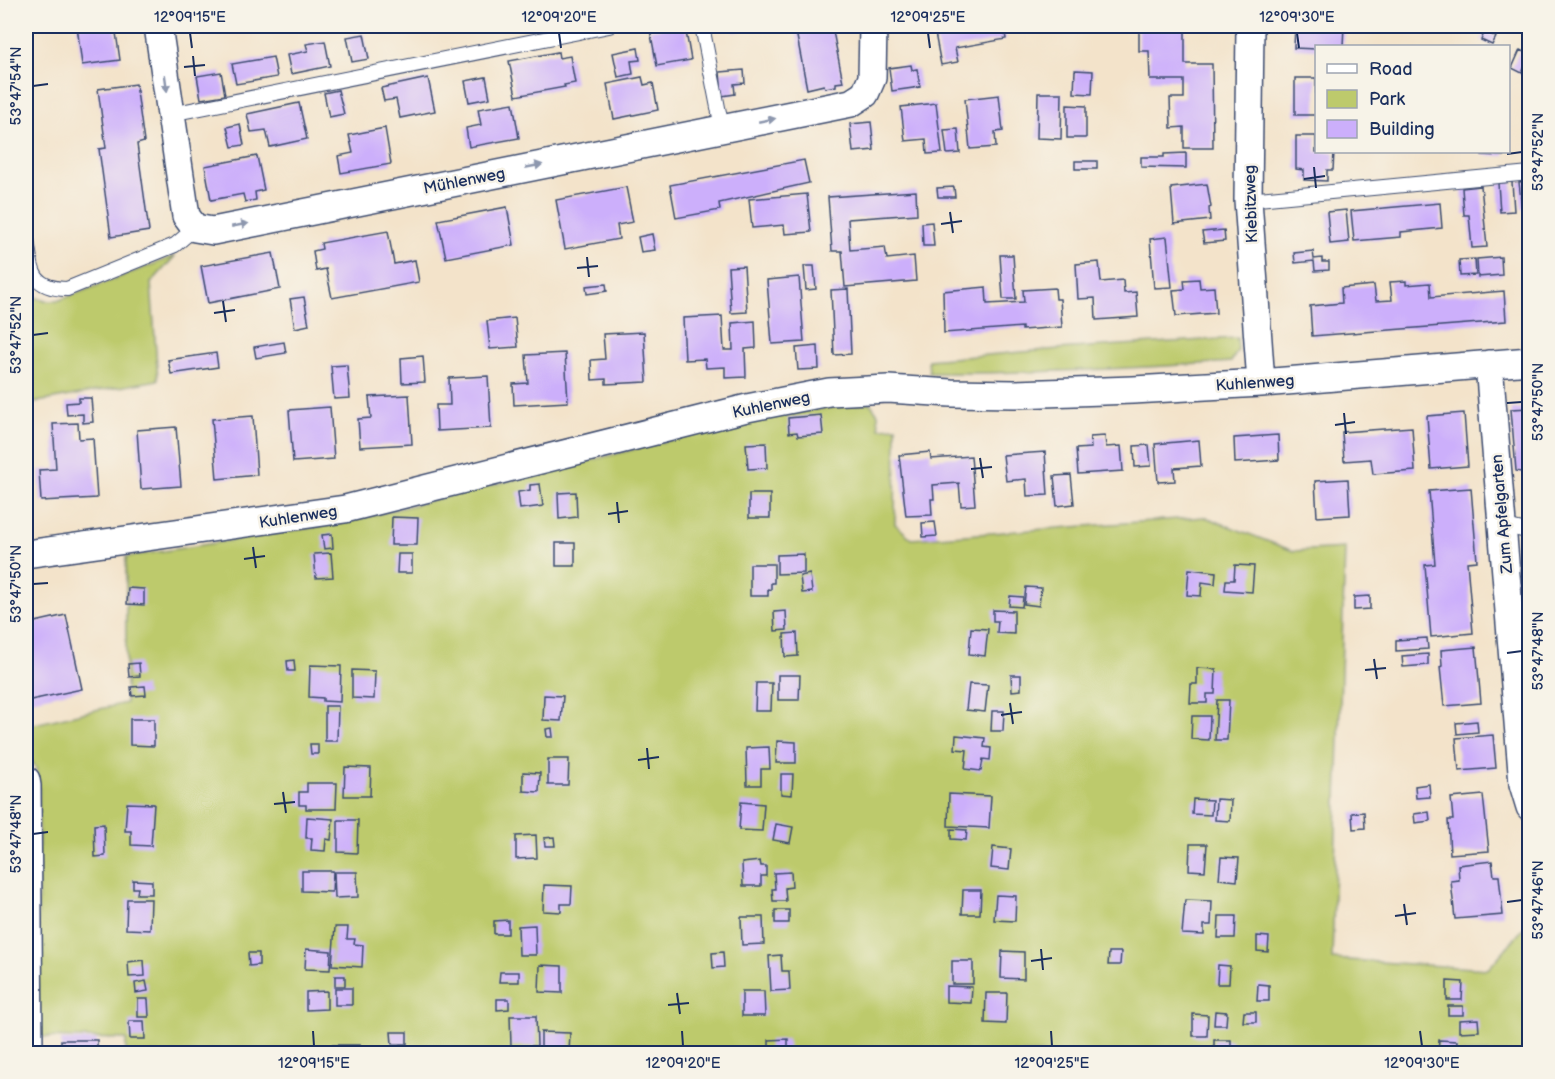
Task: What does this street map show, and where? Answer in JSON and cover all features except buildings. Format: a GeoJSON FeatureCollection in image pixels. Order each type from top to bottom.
{"type":"FeatureCollection","features":[{"type":"Feature","properties":{"kind":"street"},"geometry":{"type":"LineString","coordinates":[[158,26],[186,216],[195,228]]}},
{"type":"Feature","properties":{"kind":"street","name":"Mühlenweg"},"geometry":{"type":"LineString","coordinates":[[195,228],[213,231],[851,103],[865,94],[872,78],[873,26]]}},
{"type":"Feature","properties":{"kind":"street","name":"Kiebitzweg"},"geometry":{"type":"LineString","coordinates":[[1250,26],[1248,200],[1261,383]]}},
{"type":"Feature","properties":{"kind":"street","name":"Kuhlenweg"},"geometry":{"type":"LineString","coordinates":[[26,554],[345,508],[747,408],[829,392],[888,389],[1014,394],[1261,383],[1530,361]]}},
{"type":"Feature","properties":{"kind":"street","name":"Zum Apfelgarten"},"geometry":{"type":"LineString","coordinates":[[1489,364],[1502,525],[1521,646],[1524,784],[1530,807]]}},
{"type":"Feature","properties":{"kind":"street"},"geometry":{"type":"LineString","coordinates":[[26,780],[29,1053]]}},
{"type":"Feature","properties":{"kind":"lane"},"geometry":{"type":"LineString","coordinates":[[171,114],[609,26]]}},
{"type":"Feature","properties":{"kind":"lane"},"geometry":{"type":"LineString","coordinates":[[702,26],[722,128]]}},
{"type":"Feature","properties":{"kind":"lane"},"geometry":{"type":"LineString","coordinates":[[1248,200],[1530,173]]}},
{"type":"Feature","properties":{"kind":"lane"},"geometry":{"type":"LineString","coordinates":[[26,233],[34,276],[42,285],[53,289],[68,289],[175,245],[195,228]]}},
{"type":"Feature","properties":{"kind":"lane"},"geometry":{"type":"LineString","coordinates":[[1502,525],[1530,532]]}},
{"type":"Feature","properties":{"kind":"green space"},"geometry":{"type":"Polygon","coordinates":[[[175,256],[151,283],[158,380],[26,404],[26,270],[31,296],[46,301],[57,301],[175,256]]]}},
{"type":"Feature","properties":{"kind":"green space"},"geometry":{"type":"Polygon","coordinates":[[[1237,338],[1238,350],[1231,362],[1042,372],[929,373],[928,360],[1237,338]]]}},
{"type":"Feature","properties":{"kind":"green space"},"geometry":{"type":"Polygon","coordinates":[[[870,403],[878,414],[879,428],[896,427],[895,524],[912,539],[1205,517],[1293,551],[1345,548],[1332,959],[1488,969],[1529,922],[1529,1053],[126,1054],[126,1039],[37,1037],[39,783],[36,768],[26,752],[26,726],[126,703],[126,557],[342,523],[766,416],[870,403]]]}}]}
